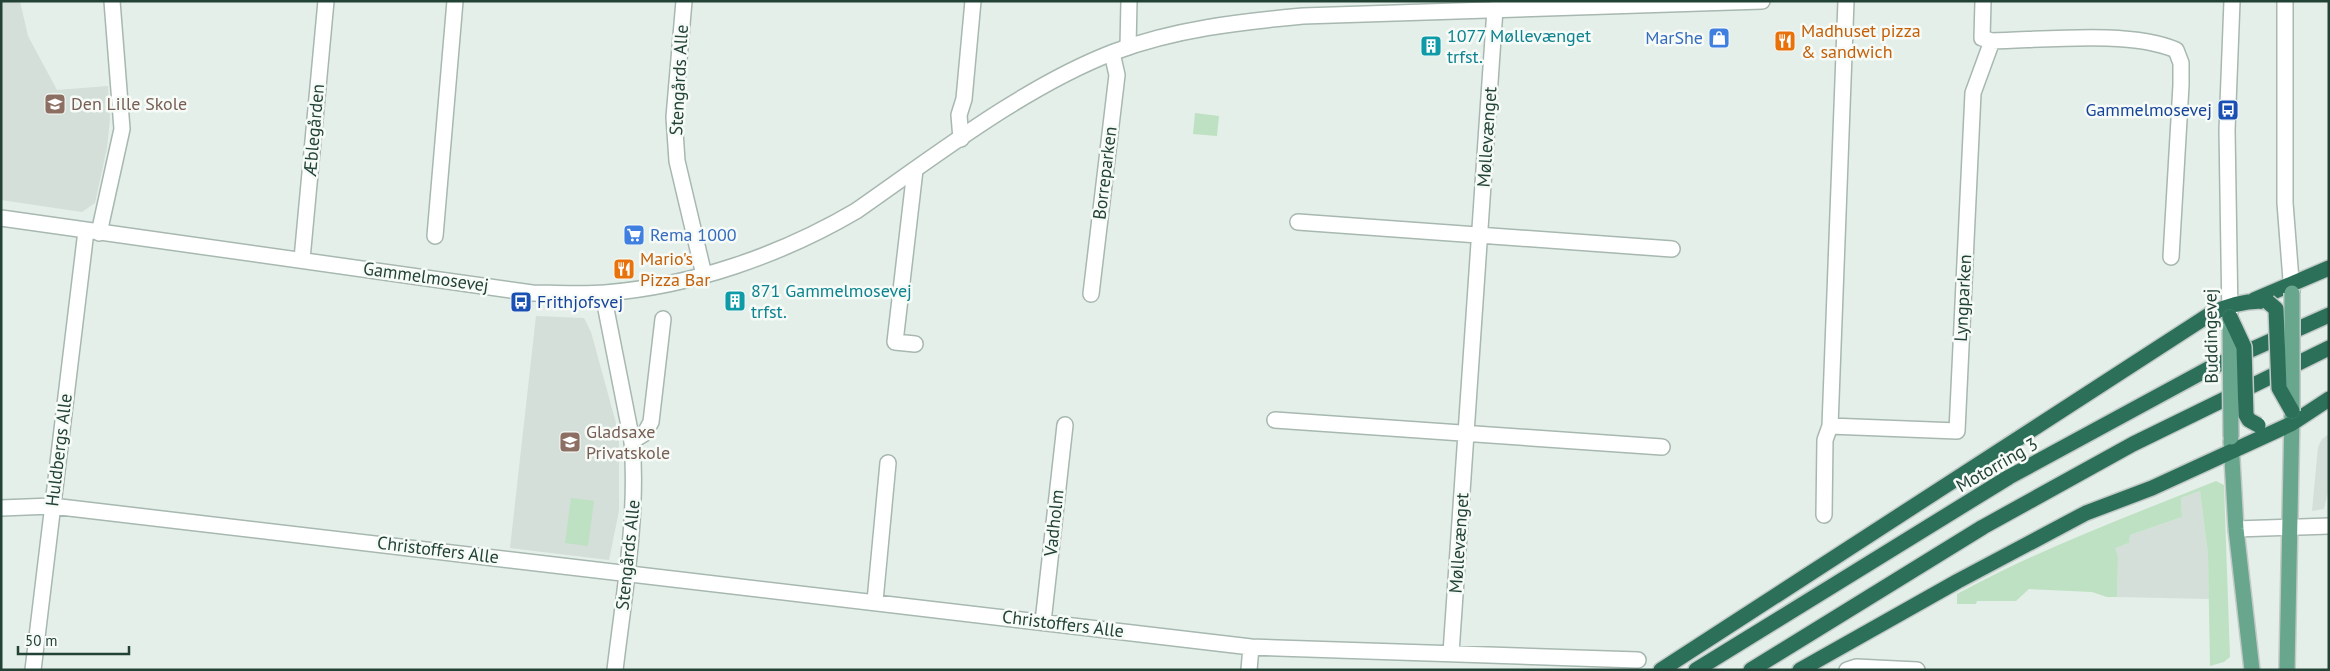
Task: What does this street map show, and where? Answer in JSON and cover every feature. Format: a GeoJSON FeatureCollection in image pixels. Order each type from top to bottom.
{"type":"FeatureCollection","features":[{"type":"Feature","properties":{"kind":"highway"},"geometry":{"type":"LineString","coordinates":[[1661,670],[2212,312],[2230,311],[2292,288],[2329,268]]}},
{"type":"Feature","properties":{"kind":"highway"},"geometry":{"type":"LineString","coordinates":[[2250,302],[2268,302],[2276,309],[2279,388],[2291,418]]}},
{"type":"Feature","properties":{"kind":"highway"},"geometry":{"type":"LineString","coordinates":[[2230,311],[2244,347],[2246,415],[2249,420],[2258,425],[2291,418]]}},
{"type":"Feature","properties":{"kind":"highway","name":"Motorring 3"},"geometry":{"type":"LineString","coordinates":[[1696,670],[2009,477],[2208,369],[2329,315]]}},
{"type":"Feature","properties":{"kind":"highway"},"geometry":{"type":"LineString","coordinates":[[1751,670],[2000,518],[2133,444],[2329,348]]}},
{"type":"Feature","properties":{"kind":"highway"},"geometry":{"type":"LineString","coordinates":[[1800,670],[1958,580],[2086,513],[2152,488],[2232,444],[2329,399]]}},
{"type":"Feature","properties":{"kind":"main road"},"geometry":{"type":"LineString","coordinates":[[2287,670],[2292,288]]}},
{"type":"Feature","properties":{"kind":"main road","name":"Buddingevej"},"geometry":{"type":"LineString","coordinates":[[2230,311],[2232,444],[2236,529],[2252,670]]}},
{"type":"Feature","properties":{"kind":"street","name":"Huldbergs Alle"},"geometry":{"type":"LineString","coordinates":[[33,670],[52,506],[93,232],[122,129],[112,1]]}},
{"type":"Feature","properties":{"kind":"street","name":"Æblegården"},"geometry":{"type":"LineString","coordinates":[[302,260],[326,1]]}},
{"type":"Feature","properties":{"kind":"street"},"geometry":{"type":"LineString","coordinates":[[435,236],[455,1]]}},
{"type":"Feature","properties":{"kind":"street","name":"Stengårds Alle"},"geometry":{"type":"LineString","coordinates":[[684,1],[674,117],[677,161],[704,275]]}},
{"type":"Feature","properties":{"kind":"street"},"geometry":{"type":"LineString","coordinates":[[962,139],[959,115],[964,99],[973,1]]}},
{"type":"Feature","properties":{"kind":"street"},"geometry":{"type":"LineString","coordinates":[[1128,47],[1129,1]]}},
{"type":"Feature","properties":{"kind":"street","name":"Gammelmosevej"},"geometry":{"type":"LineString","coordinates":[[1,218],[532,293],[604,294],[652,287],[704,275],[770,253],[836,223],[1032,93],[1112,53],[1188,31],[1233,23],[1409,7],[1496,10],[1683,2],[1762,1]]}},
{"type":"Feature","properties":{"kind":"street"},"geometry":{"type":"LineString","coordinates":[[1824,515],[1826,440],[1830,426],[1846,1]]}},
{"type":"Feature","properties":{"kind":"street"},"geometry":{"type":"LineString","coordinates":[[1983,1],[1982,38],[1992,41],[2103,38],[2162,43],[2176,50],[2181,63],[2181,85],[2172,257]]}},
{"type":"Feature","properties":{"kind":"street","name":"Buddingevej"},"geometry":{"type":"LineString","coordinates":[[2230,311],[2227,130],[2232,1]]}},
{"type":"Feature","properties":{"kind":"street"},"geometry":{"type":"LineString","coordinates":[[2285,1],[2285,203],[2292,288]]}},
{"type":"Feature","properties":{"kind":"street","name":"Møllevænget"},"geometry":{"type":"LineString","coordinates":[[1451,653],[1496,10]]}},
{"type":"Feature","properties":{"kind":"street","name":"Lyngparken"},"geometry":{"type":"LineString","coordinates":[[1830,426],[1957,431],[1973,94],[1992,41]]}},
{"type":"Feature","properties":{"kind":"street","name":"Borreparken"},"geometry":{"type":"LineString","coordinates":[[1091,294],[1117,75],[1112,53]]}},
{"type":"Feature","properties":{"kind":"street"},"geometry":{"type":"LineString","coordinates":[[915,170],[895,342],[915,344]]}},
{"type":"Feature","properties":{"kind":"street"},"geometry":{"type":"LineString","coordinates":[[1298,222],[1672,249]]}},
{"type":"Feature","properties":{"kind":"street","name":"Stengårds Alle"},"geometry":{"type":"LineString","coordinates":[[604,294],[632,440],[634,508],[615,670]]}},
{"type":"Feature","properties":{"kind":"street"},"geometry":{"type":"LineString","coordinates":[[632,440],[645,433],[651,422],[663,319]]}},
{"type":"Feature","properties":{"kind":"street"},"geometry":{"type":"LineString","coordinates":[[1275,420],[1662,447]]}},
{"type":"Feature","properties":{"kind":"street","name":"Vadholm"},"geometry":{"type":"LineString","coordinates":[[1043,622],[1065,425]]}},
{"type":"Feature","properties":{"kind":"street"},"geometry":{"type":"LineString","coordinates":[[875,601],[888,464]]}},
{"type":"Feature","properties":{"kind":"street","name":"Christoffers Alle"},"geometry":{"type":"LineString","coordinates":[[1,508],[52,506],[1251,646],[1451,653],[1603,664],[1638,660]]}},
{"type":"Feature","properties":{"kind":"street"},"geometry":{"type":"LineString","coordinates":[[2236,529],[2329,526]]}},
{"type":"Feature","properties":{"kind":"street"},"geometry":{"type":"LineString","coordinates":[[1249,670],[1251,646]]}},
{"type":"Feature","properties":{"kind":"street"},"geometry":{"type":"LineString","coordinates":[[1847,670],[1856,667],[1917,670]]}},
{"type":"Feature","properties":{"kind":"shaded area","name":"Den Lille Skole"},"geometry":{"type":"Polygon","coordinates":[[[1,1],[20,1],[28,36],[57,90],[108,86],[110,119],[107,148],[95,203],[82,212],[1,200],[1,1]]]}},
{"type":"Feature","properties":{"kind":"shaded area","name":"Gladsaxe Privatskole"},"geometry":{"type":"Polygon","coordinates":[[[536,316],[584,318],[591,332],[619,434],[619,511],[609,560],[510,548],[536,316]]]}},
{"type":"Feature","properties":{"kind":"shaded area"},"geometry":{"type":"Polygon","coordinates":[[[2329,434],[2329,487],[2324,509],[2312,511],[2318,447],[2322,439],[2329,434]]]}},
{"type":"Feature","properties":{"kind":"shaded area"},"geometry":{"type":"Polygon","coordinates":[[[2200,491],[2208,555],[2209,599],[2117,597],[2118,557],[2114,548],[2129,543],[2130,535],[2182,517],[2181,498],[2200,491]]]}},
{"type":"Feature","properties":{"kind":"green space"},"geometry":{"type":"Polygon","coordinates":[[[1195,113],[1219,116],[1217,136],[1193,134],[1195,113]]]}},
{"type":"Feature","properties":{"kind":"green space"},"geometry":{"type":"Polygon","coordinates":[[[2216,481],[2224,485],[2230,657],[2224,662],[2210,666],[2208,555],[2200,491],[2181,498],[2182,517],[2130,535],[2129,543],[2115,548],[2118,557],[2117,597],[2107,597],[2092,592],[2029,589],[2016,601],[1977,601],[1976,604],[1957,604],[1957,594],[2020,562],[2216,481]]]}},
{"type":"Feature","properties":{"kind":"green space"},"geometry":{"type":"Polygon","coordinates":[[[571,498],[594,501],[588,546],[565,543],[571,498]]]}},
{"type":"Feature","properties":{"kind":"place","name":"MarShe"},"geometry":{"type":"Point","coordinates":[1719,38]}},
{"type":"Feature","properties":{"kind":"place","name":"Madhuset pizza & sandwich"},"geometry":{"type":"Point","coordinates":[1785,41]}},
{"type":"Feature","properties":{"kind":"place","name":"1077 Møllevænget trfst."},"geometry":{"type":"Point","coordinates":[1431,46]}},
{"type":"Feature","properties":{"kind":"place","name":"Den Lille Skole"},"geometry":{"type":"Point","coordinates":[55,104]}},
{"type":"Feature","properties":{"kind":"place","name":"Gammelmosevej"},"geometry":{"type":"Point","coordinates":[2228,110]}},
{"type":"Feature","properties":{"kind":"place","name":"Rema 1000"},"geometry":{"type":"Point","coordinates":[634,235]}},
{"type":"Feature","properties":{"kind":"place","name":"Mario's Pizza Bar"},"geometry":{"type":"Point","coordinates":[624,269]}},
{"type":"Feature","properties":{"kind":"place","name":"871 Gammelmosevej trfst."},"geometry":{"type":"Point","coordinates":[735,301]}},
{"type":"Feature","properties":{"kind":"place","name":"Frithjofsvej"},"geometry":{"type":"Point","coordinates":[521,302]}},
{"type":"Feature","properties":{"kind":"place","name":"Gladsaxe Privatskole"},"geometry":{"type":"Point","coordinates":[570,442]}}]}
